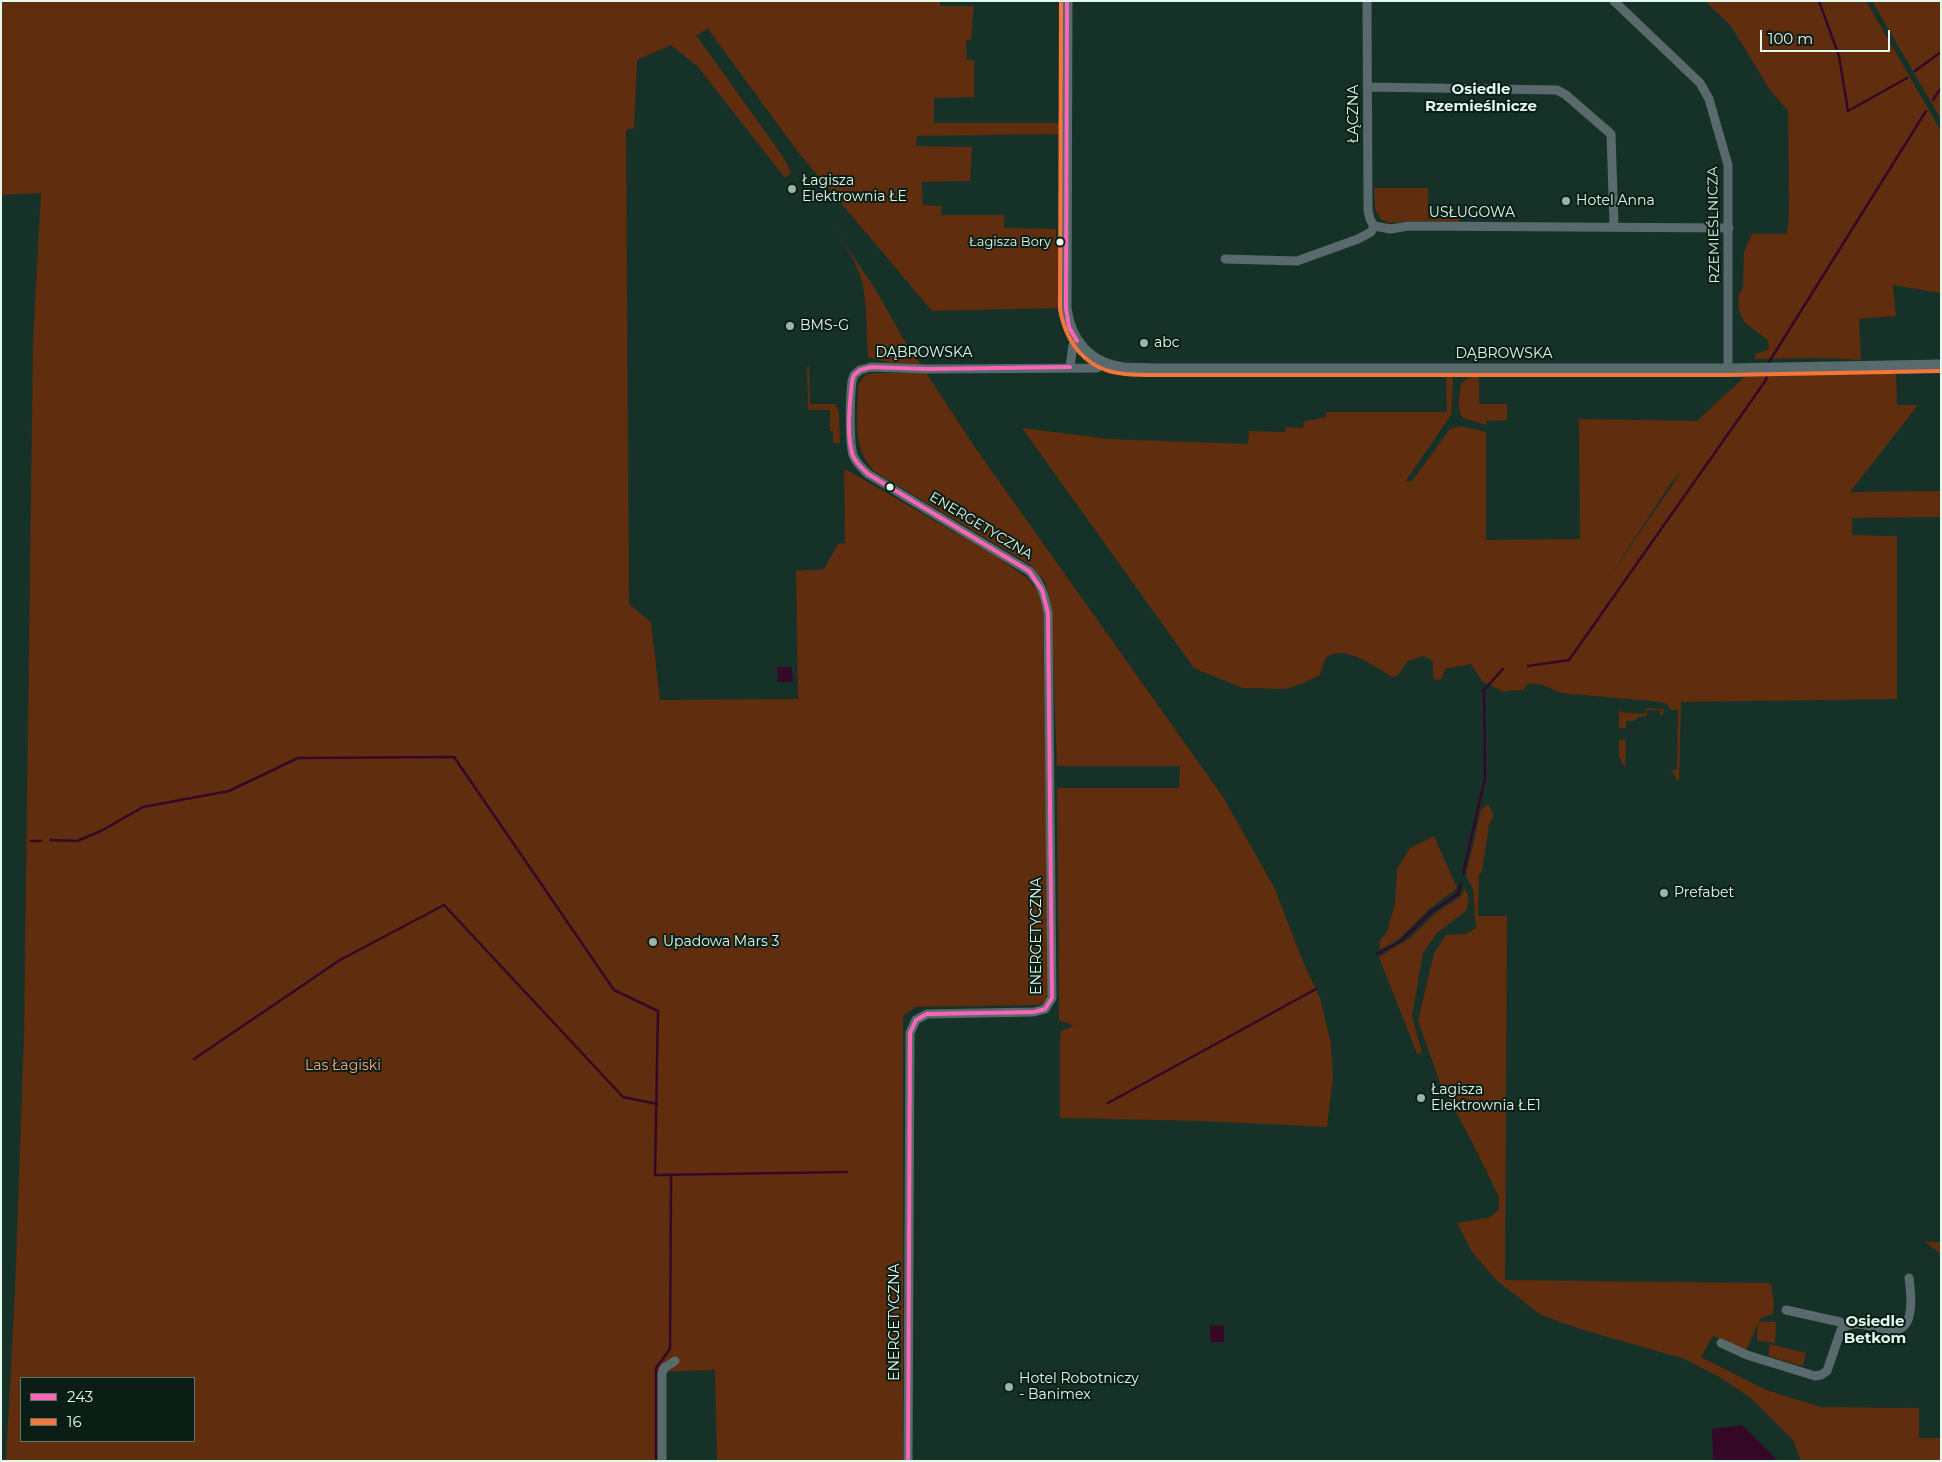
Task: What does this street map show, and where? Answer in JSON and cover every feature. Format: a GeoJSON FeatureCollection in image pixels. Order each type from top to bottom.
{"type":"FeatureCollection","features":[{"type":"Feature","properties":{"kind":"street"},"geometry":{"type":"LineString","coordinates":[[1067,1],[1066,308],[1069,327],[1077,341],[1092,356],[1102,362]]}},
{"type":"Feature","properties":{"kind":"street","name":"ŁĄCZNA"},"geometry":{"type":"LineString","coordinates":[[1366,1],[1368,210],[1374,226]]}},
{"type":"Feature","properties":{"kind":"street","name":"RZEMIEŚLNICZA"},"geometry":{"type":"LineString","coordinates":[[1614,1],[1700,83],[1709,99],[1728,165],[1728,369]]}},
{"type":"Feature","properties":{"kind":"street"},"geometry":{"type":"LineString","coordinates":[[1368,87],[1557,90],[1566,95],[1611,134],[1614,226]]}},
{"type":"Feature","properties":{"kind":"street"},"geometry":{"type":"LineString","coordinates":[[1225,259],[1296,261],[1358,240],[1371,232],[1374,226]]}},
{"type":"Feature","properties":{"kind":"street","name":"USŁUGOWA"},"geometry":{"type":"LineString","coordinates":[[1374,226],[1391,229],[1408,226],[1729,228]]}},
{"type":"Feature","properties":{"kind":"street"},"geometry":{"type":"LineString","coordinates":[[1070,367],[1073,345],[1077,341]]}},
{"type":"Feature","properties":{"kind":"street","name":"DĄBROWSKA"},"geometry":{"type":"LineString","coordinates":[[868,474],[855,459],[851,444],[851,386],[854,375],[860,370],[871,367],[927,369],[1097,368],[1102,362],[1126,368],[1156,369],[1728,369],[1941,365]]}},
{"type":"Feature","properties":{"kind":"street","name":"ENERGETYCZNA"},"geometry":{"type":"LineString","coordinates":[[868,474],[1029,571],[1036,578],[1043,591],[1048,613],[1052,998],[1045,1008],[1034,1012],[927,1014],[916,1020],[910,1033],[908,1461]]}},
{"type":"Feature","properties":{"kind":"street"},"geometry":{"type":"LineString","coordinates":[[1721,1343],[1747,1355],[1815,1376],[1821,1375],[1827,1371],[1841,1330],[1845,1326],[1855,1324],[1887,1330],[1901,1328],[1909,1319],[1912,1309],[1909,1278]]}},
{"type":"Feature","properties":{"kind":"street"},"geometry":{"type":"LineString","coordinates":[[1786,1310],[1840,1322],[1845,1326]]}},
{"type":"Feature","properties":{"kind":"street"},"geometry":{"type":"LineString","coordinates":[[662,1461],[662,1374],[664,1368],[675,1361]]}},
{"type":"Feature","properties":{"kind":"green space","name":"Las Łagiski"},"geometry":{"type":"Polygon","coordinates":[[[1,1],[940,1],[940,6],[974,6],[971,40],[966,40],[967,60],[974,60],[974,97],[934,98],[934,123],[1060,123],[1060,134],[917,136],[916,146],[972,147],[970,181],[922,182],[923,205],[942,206],[941,215],[1004,215],[1004,228],[1056,229],[1056,245],[1059,246],[1059,308],[932,311],[798,152],[708,29],[696,35],[784,158],[791,173],[785,178],[698,67],[671,45],[637,60],[634,128],[626,130],[629,604],[651,622],[660,700],[798,699],[796,571],[824,569],[838,544],[845,543],[844,471],[847,470],[996,556],[1027,578],[1037,590],[1043,607],[1048,994],[1046,1000],[1040,1005],[916,1007],[904,1015],[903,1019],[903,1461],[717,1461],[715,1370],[655,1372],[656,1461],[6,1461],[15,1291],[24,1034],[33,341],[41,193],[1,195],[1,1]]]}},
{"type":"Feature","properties":{"kind":"green space"},"geometry":{"type":"Polygon","coordinates":[[[1705,1],[1866,1],[1941,131],[1941,293],[1893,285],[1896,316],[1859,319],[1861,360],[1828,358],[1754,359],[1756,354],[1769,349],[1768,340],[1744,322],[1739,310],[1738,296],[1743,287],[1744,252],[1752,234],[1787,234],[1789,213],[1788,111],[1770,90],[1731,26],[1705,1]]]}},
{"type":"Feature","properties":{"kind":"green space"},"geometry":{"type":"Polygon","coordinates":[[[1872,1],[1941,1],[1941,119],[1872,1]]]}},
{"type":"Feature","properties":{"kind":"green space"},"geometry":{"type":"Polygon","coordinates":[[[1374,188],[1428,188],[1428,219],[1459,218],[1459,222],[1408,221],[1389,223],[1380,219],[1375,208],[1374,188]]]}},
{"type":"Feature","properties":{"kind":"green space"},"geometry":{"type":"Polygon","coordinates":[[[829,221],[876,290],[904,340],[921,365],[899,365],[868,357],[866,306],[863,285],[850,254],[829,221]]]}},
{"type":"Feature","properties":{"kind":"green space"},"geometry":{"type":"Polygon","coordinates":[[[807,367],[809,367],[810,404],[835,404],[839,413],[840,443],[833,443],[833,431],[830,431],[830,410],[808,410],[807,367]]]}},
{"type":"Feature","properties":{"kind":"green space"},"geometry":{"type":"Polygon","coordinates":[[[1896,372],[1897,405],[1918,405],[1850,492],[1941,491],[1941,517],[1852,518],[1852,535],[1897,536],[1897,699],[1681,702],[1679,781],[1671,770],[1677,770],[1678,710],[1671,710],[1668,705],[1662,702],[1561,693],[1543,685],[1528,683],[1524,690],[1504,692],[1482,681],[1471,664],[1445,669],[1442,678],[1437,681],[1433,677],[1433,661],[1424,656],[1408,661],[1398,675],[1393,677],[1370,663],[1351,655],[1334,654],[1327,657],[1320,675],[1302,684],[1285,689],[1242,688],[1194,668],[1022,428],[1109,439],[1248,444],[1249,431],[1285,432],[1286,427],[1304,428],[1303,422],[1326,417],[1326,412],[1447,412],[1446,375],[1450,375],[1453,380],[1451,415],[1405,482],[1412,481],[1450,429],[1461,426],[1486,432],[1486,540],[1580,539],[1579,419],[1697,421],[1747,375],[1896,372]],[[1682,471],[1671,483],[1606,582],[1682,471]]]}},
{"type":"Feature","properties":{"kind":"green space"},"geometry":{"type":"Polygon","coordinates":[[[871,373],[926,373],[974,446],[1223,797],[1274,887],[1304,964],[1320,998],[1331,1044],[1333,1076],[1327,1127],[1202,1121],[1060,1118],[1061,1031],[1074,1026],[1059,1020],[1057,788],[1179,788],[1180,766],[1057,766],[1051,603],[1045,582],[1029,564],[875,472],[867,463],[862,453],[857,432],[858,387],[862,378],[871,373]]]}},
{"type":"Feature","properties":{"kind":"green space"},"geometry":{"type":"Polygon","coordinates":[[[1479,374],[1479,404],[1507,404],[1507,420],[1486,421],[1486,425],[1463,418],[1459,406],[1461,384],[1471,376],[1479,374]]]}},
{"type":"Feature","properties":{"kind":"green space"},"geometry":{"type":"Polygon","coordinates":[[[1619,706],[1620,712],[1645,714],[1646,708],[1663,709],[1664,712],[1662,716],[1660,710],[1647,710],[1647,716],[1639,717],[1634,721],[1626,721],[1626,728],[1619,728],[1619,706]]]}},
{"type":"Feature","properties":{"kind":"green space"},"geometry":{"type":"Polygon","coordinates":[[[1619,740],[1626,740],[1625,768],[1619,756],[1619,740]]]}},
{"type":"Feature","properties":{"kind":"green space"},"geometry":{"type":"Polygon","coordinates":[[[1488,804],[1494,816],[1489,825],[1482,871],[1479,875],[1478,916],[1507,916],[1505,1280],[1771,1283],[1774,1306],[1773,1314],[1761,1318],[1759,1322],[1776,1322],[1775,1343],[1757,1341],[1758,1323],[1746,1351],[1713,1336],[1701,1357],[1766,1390],[1821,1407],[1919,1408],[1919,1438],[1941,1438],[1941,1461],[1801,1461],[1793,1440],[1751,1398],[1721,1378],[1685,1359],[1580,1329],[1541,1315],[1496,1280],[1472,1252],[1457,1223],[1491,1217],[1499,1209],[1499,1197],[1440,1083],[1418,1021],[1434,953],[1446,935],[1466,934],[1476,928],[1473,890],[1466,875],[1481,810],[1488,804]]]}},
{"type":"Feature","properties":{"kind":"green space"},"geometry":{"type":"Polygon","coordinates":[[[1434,836],[1457,888],[1429,909],[1399,939],[1380,950],[1379,941],[1387,932],[1395,904],[1397,869],[1410,848],[1434,836]]]}},
{"type":"Feature","properties":{"kind":"green space"},"geometry":{"type":"Polygon","coordinates":[[[1465,888],[1469,900],[1466,911],[1437,933],[1423,953],[1412,1016],[1422,1053],[1417,1054],[1379,957],[1410,938],[1436,913],[1461,896],[1465,888]]]}},
{"type":"Feature","properties":{"kind":"green space"},"geometry":{"type":"Polygon","coordinates":[[[1925,1242],[1941,1242],[1941,1254],[1925,1242]]]}},
{"type":"Feature","properties":{"kind":"green space"},"geometry":{"type":"Polygon","coordinates":[[[1770,1344],[1806,1353],[1803,1366],[1768,1356],[1770,1344]]]}},
{"type":"Feature","properties":{"kind":"shaded area"},"geometry":{"type":"Polygon","coordinates":[[[777,667],[792,667],[793,682],[778,682],[777,667]]]}},
{"type":"Feature","properties":{"kind":"shaded area"},"geometry":{"type":"Polygon","coordinates":[[[1224,1325],[1224,1342],[1210,1342],[1210,1326],[1224,1325]]]}},
{"type":"Feature","properties":{"kind":"shaded area"},"geometry":{"type":"Polygon","coordinates":[[[1742,1425],[1778,1461],[1713,1461],[1712,1429],[1742,1425]]]}},
{"type":"Feature","properties":{"kind":"waterway"},"geometry":{"type":"LineString","coordinates":[[1819,1],[1839,56],[1848,111],[1907,78]]}},
{"type":"Feature","properties":{"kind":"waterway"},"geometry":{"type":"LineString","coordinates":[[1915,71],[1941,52]]}},
{"type":"Feature","properties":{"kind":"waterway"},"geometry":{"type":"LineString","coordinates":[[1933,100],[1941,88]]}},
{"type":"Feature","properties":{"kind":"waterway"},"geometry":{"type":"LineString","coordinates":[[1769,362],[1926,111]]}},
{"type":"Feature","properties":{"kind":"waterway"},"geometry":{"type":"LineString","coordinates":[[1528,666],[1569,660],[1766,380],[1767,374]]}},
{"type":"Feature","properties":{"kind":"waterway"},"geometry":{"type":"LineString","coordinates":[[1463,874],[1485,778],[1484,690],[1503,669]]}},
{"type":"Feature","properties":{"kind":"waterway"},"geometry":{"type":"LineString","coordinates":[[51,840],[77,841],[101,831],[143,807],[229,791],[298,758],[454,757],[614,990],[658,1011],[655,1175],[847,1172]]}},
{"type":"Feature","properties":{"kind":"waterway"},"geometry":{"type":"LineString","coordinates":[[31,841],[41,841]]}},
{"type":"Feature","properties":{"kind":"waterway"},"geometry":{"type":"LineString","coordinates":[[1377,954],[1401,941],[1431,912],[1458,894],[1461,884]]}},
{"type":"Feature","properties":{"kind":"waterway"},"geometry":{"type":"LineString","coordinates":[[194,1059],[340,960],[444,905],[623,1097],[657,1104]]}},
{"type":"Feature","properties":{"kind":"waterway"},"geometry":{"type":"LineString","coordinates":[[1108,1103],[1316,989]]}},
{"type":"Feature","properties":{"kind":"waterway"},"geometry":{"type":"LineString","coordinates":[[656,1461],[656,1368],[670,1349],[671,1176]]}},
{"type":"Feature","properties":{"kind":"transit line","name":"16"},"geometry":{"type":"LineString","coordinates":[[1061,1],[1060,309],[1067,334],[1073,344],[1080,354],[1100,368],[1125,374],[1148,375],[1728,375],[1941,371]]}},
{"type":"Feature","properties":{"kind":"transit line","name":"243"},"geometry":{"type":"LineString","coordinates":[[1067,1],[1066,308],[1069,327],[1077,341]]}},
{"type":"Feature","properties":{"kind":"transit line","name":"243"},"geometry":{"type":"LineString","coordinates":[[908,1461],[910,1033],[916,1020],[927,1014],[1034,1012],[1045,1009],[1052,998],[1048,613],[1042,590],[1029,571],[868,474],[858,463],[853,456],[850,439],[849,419],[852,381],[854,375],[860,370],[871,367],[927,369],[1070,367]]}},
{"type":"Feature","properties":{"kind":"place","name":"Łagisza Elektrownia ŁE"},"geometry":{"type":"Point","coordinates":[792,189]}},
{"type":"Feature","properties":{"kind":"place","name":"Hotel Anna"},"geometry":{"type":"Point","coordinates":[1566,201]}},
{"type":"Feature","properties":{"kind":"place","name":"Łagisza Bory"},"geometry":{"type":"Point","coordinates":[1060,242]}},
{"type":"Feature","properties":{"kind":"place","name":"BMS-G"},"geometry":{"type":"Point","coordinates":[790,326]}},
{"type":"Feature","properties":{"kind":"place","name":"abc"},"geometry":{"type":"Point","coordinates":[1144,343]}},
{"type":"Feature","properties":{"kind":"place","name":"Prefabet"},"geometry":{"type":"Point","coordinates":[1664,893]}},
{"type":"Feature","properties":{"kind":"place","name":"Upadowa Mars 3"},"geometry":{"type":"Point","coordinates":[653,942]}},
{"type":"Feature","properties":{"kind":"place","name":"Łagisza Elektrownia ŁE1"},"geometry":{"type":"Point","coordinates":[1421,1098]}},
{"type":"Feature","properties":{"kind":"place","name":"Hotel Robotniczy - Banimex"},"geometry":{"type":"Point","coordinates":[1009,1387]}},
{"type":"Feature","properties":{"kind":"district","name":"Osiedle Rzemieślnicze"},"geometry":{"type":"Point","coordinates":[1481,98]}},
{"type":"Feature","properties":{"kind":"district","name":"Osiedle Betkom"},"geometry":{"type":"Point","coordinates":[1875,1330]}}]}
